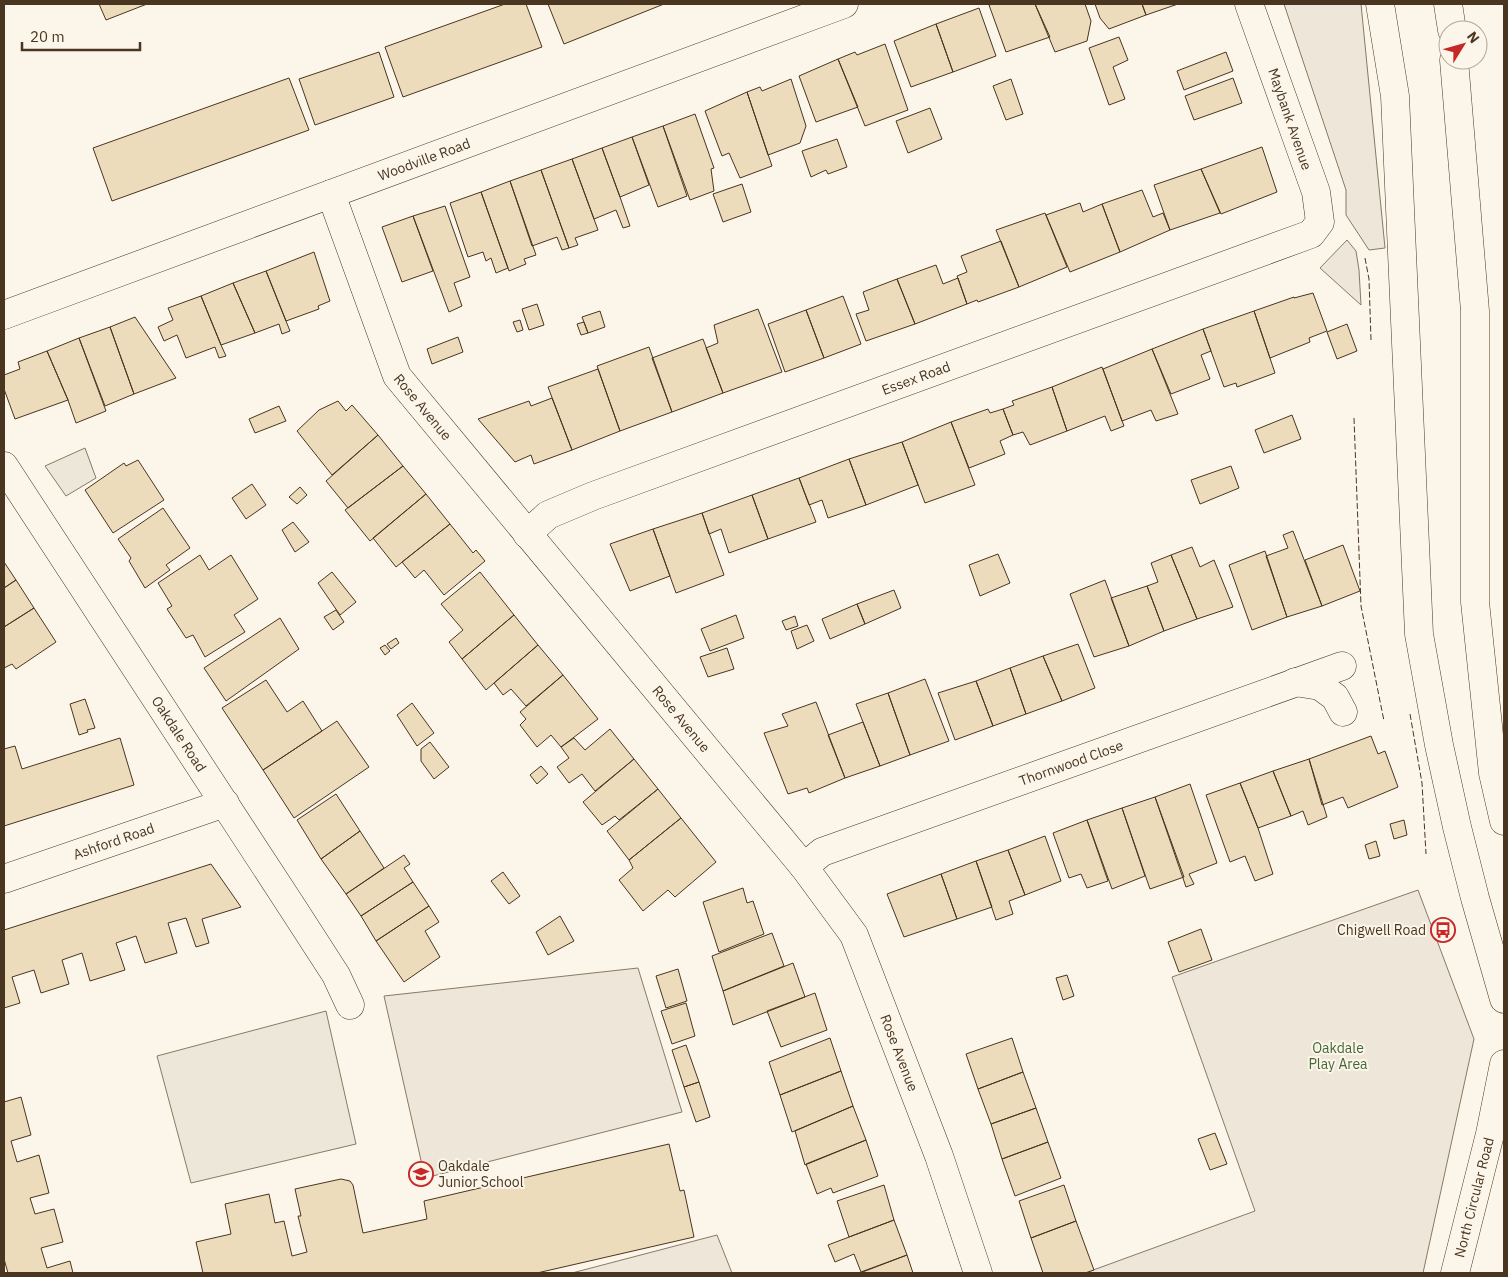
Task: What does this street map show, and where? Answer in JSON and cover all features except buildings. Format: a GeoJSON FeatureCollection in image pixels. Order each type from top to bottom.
{"type":"FeatureCollection","features":[{"type":"Feature","properties":{"kind":"main road","name":"Woodville Road"},"geometry":{"type":"LineString","coordinates":[[4,315],[844,4]]}},
{"type":"Feature","properties":{"kind":"main road","name":"Maybank Avenue"},"geometry":{"type":"LineString","coordinates":[[1249,4],[1316,192],[1320,222],[1312,234]]}},
{"type":"Feature","properties":{"kind":"main road"},"geometry":{"type":"LineString","coordinates":[[1380,4],[1395,96],[1419,634],[1439,744],[1457,827],[1504,999]]}},
{"type":"Feature","properties":{"kind":"main road"},"geometry":{"type":"LineString","coordinates":[[1448,4],[1450,20]]}},
{"type":"Feature","properties":{"kind":"main road"},"geometry":{"type":"LineString","coordinates":[[1455,70],[1475,311],[1475,602],[1492,773],[1504,821]]}},
{"type":"Feature","properties":{"kind":"main road","name":"Rose Avenue"},"geometry":{"type":"LineString","coordinates":[[331,194],[397,376],[804,867],[854,935],[939,1156],[978,1273]]}},
{"type":"Feature","properties":{"kind":"main road","name":"Essex Road"},"geometry":{"type":"LineString","coordinates":[[527,534],[548,515],[592,496],[1312,234]]}},
{"type":"Feature","properties":{"kind":"main road","name":"Oakdale Road"},"geometry":{"type":"LineString","coordinates":[[4,466],[225,802],[336,976],[350,1005]]}},
{"type":"Feature","properties":{"kind":"main road","name":"Thornwood Close"},"geometry":{"type":"LineString","coordinates":[[804,867],[822,852],[1342,666]]}},
{"type":"Feature","properties":{"kind":"main road"},"geometry":{"type":"LineString","coordinates":[[1295,682],[1320,686],[1335,697],[1343,712]]}},
{"type":"Feature","properties":{"kind":"main road","name":"Ashford Road"},"geometry":{"type":"LineString","coordinates":[[4,878],[225,802]]}},
{"type":"Feature","properties":{"kind":"main road","name":"North Circular Road"},"geometry":{"type":"LineString","coordinates":[[1455,1273],[1490,1134],[1504,1064]]}},
{"type":"Feature","properties":{"kind":"green space"},"geometry":{"type":"Polygon","coordinates":[[[1284,4],[1361,4],[1385,248],[1369,250],[1346,215],[1346,190],[1284,4]]]}},
{"type":"Feature","properties":{"kind":"green space"},"geometry":{"type":"Polygon","coordinates":[[[1347,240],[1356,251],[1361,305],[1320,268],[1347,240]]]}},
{"type":"Feature","properties":{"kind":"green space","name":"Oakdale Play Area"},"geometry":{"type":"Polygon","coordinates":[[[1418,890],[1474,1039],[1423,1273],[1085,1273],[1255,1211],[1172,977],[1418,890]]]}},
{"type":"Feature","properties":{"kind":"green space"},"geometry":{"type":"Polygon","coordinates":[[[638,968],[682,1112],[425,1178],[384,996],[638,968]]]}},
{"type":"Feature","properties":{"kind":"green space"},"geometry":{"type":"Polygon","coordinates":[[[717,1235],[732,1273],[572,1273],[717,1235]]]}},
{"type":"Feature","properties":{"kind":"shaded area"},"geometry":{"type":"Polygon","coordinates":[[[85,448],[96,478],[66,496],[45,466],[85,448]]]}},
{"type":"Feature","properties":{"kind":"shaded area"},"geometry":{"type":"Polygon","coordinates":[[[326,1011],[356,1144],[191,1183],[157,1056],[326,1011]]]}},
{"type":"Feature","properties":{"kind":"fence"},"geometry":{"type":"LineString","coordinates":[[1365,258],[1369,279],[1371,340]]}},
{"type":"Feature","properties":{"kind":"fence"},"geometry":{"type":"LineString","coordinates":[[1354,418],[1361,606],[1384,721]]}},
{"type":"Feature","properties":{"kind":"fence"},"geometry":{"type":"LineString","coordinates":[[1410,714],[1422,783],[1426,854]]}},
{"type":"Feature","properties":{"kind":"place","name":"Chigwell Road"},"geometry":{"type":"Point","coordinates":[1443,930]}},
{"type":"Feature","properties":{"kind":"place","name":"Oakdale Junior School"},"geometry":{"type":"Point","coordinates":[421,1174]}}]}
